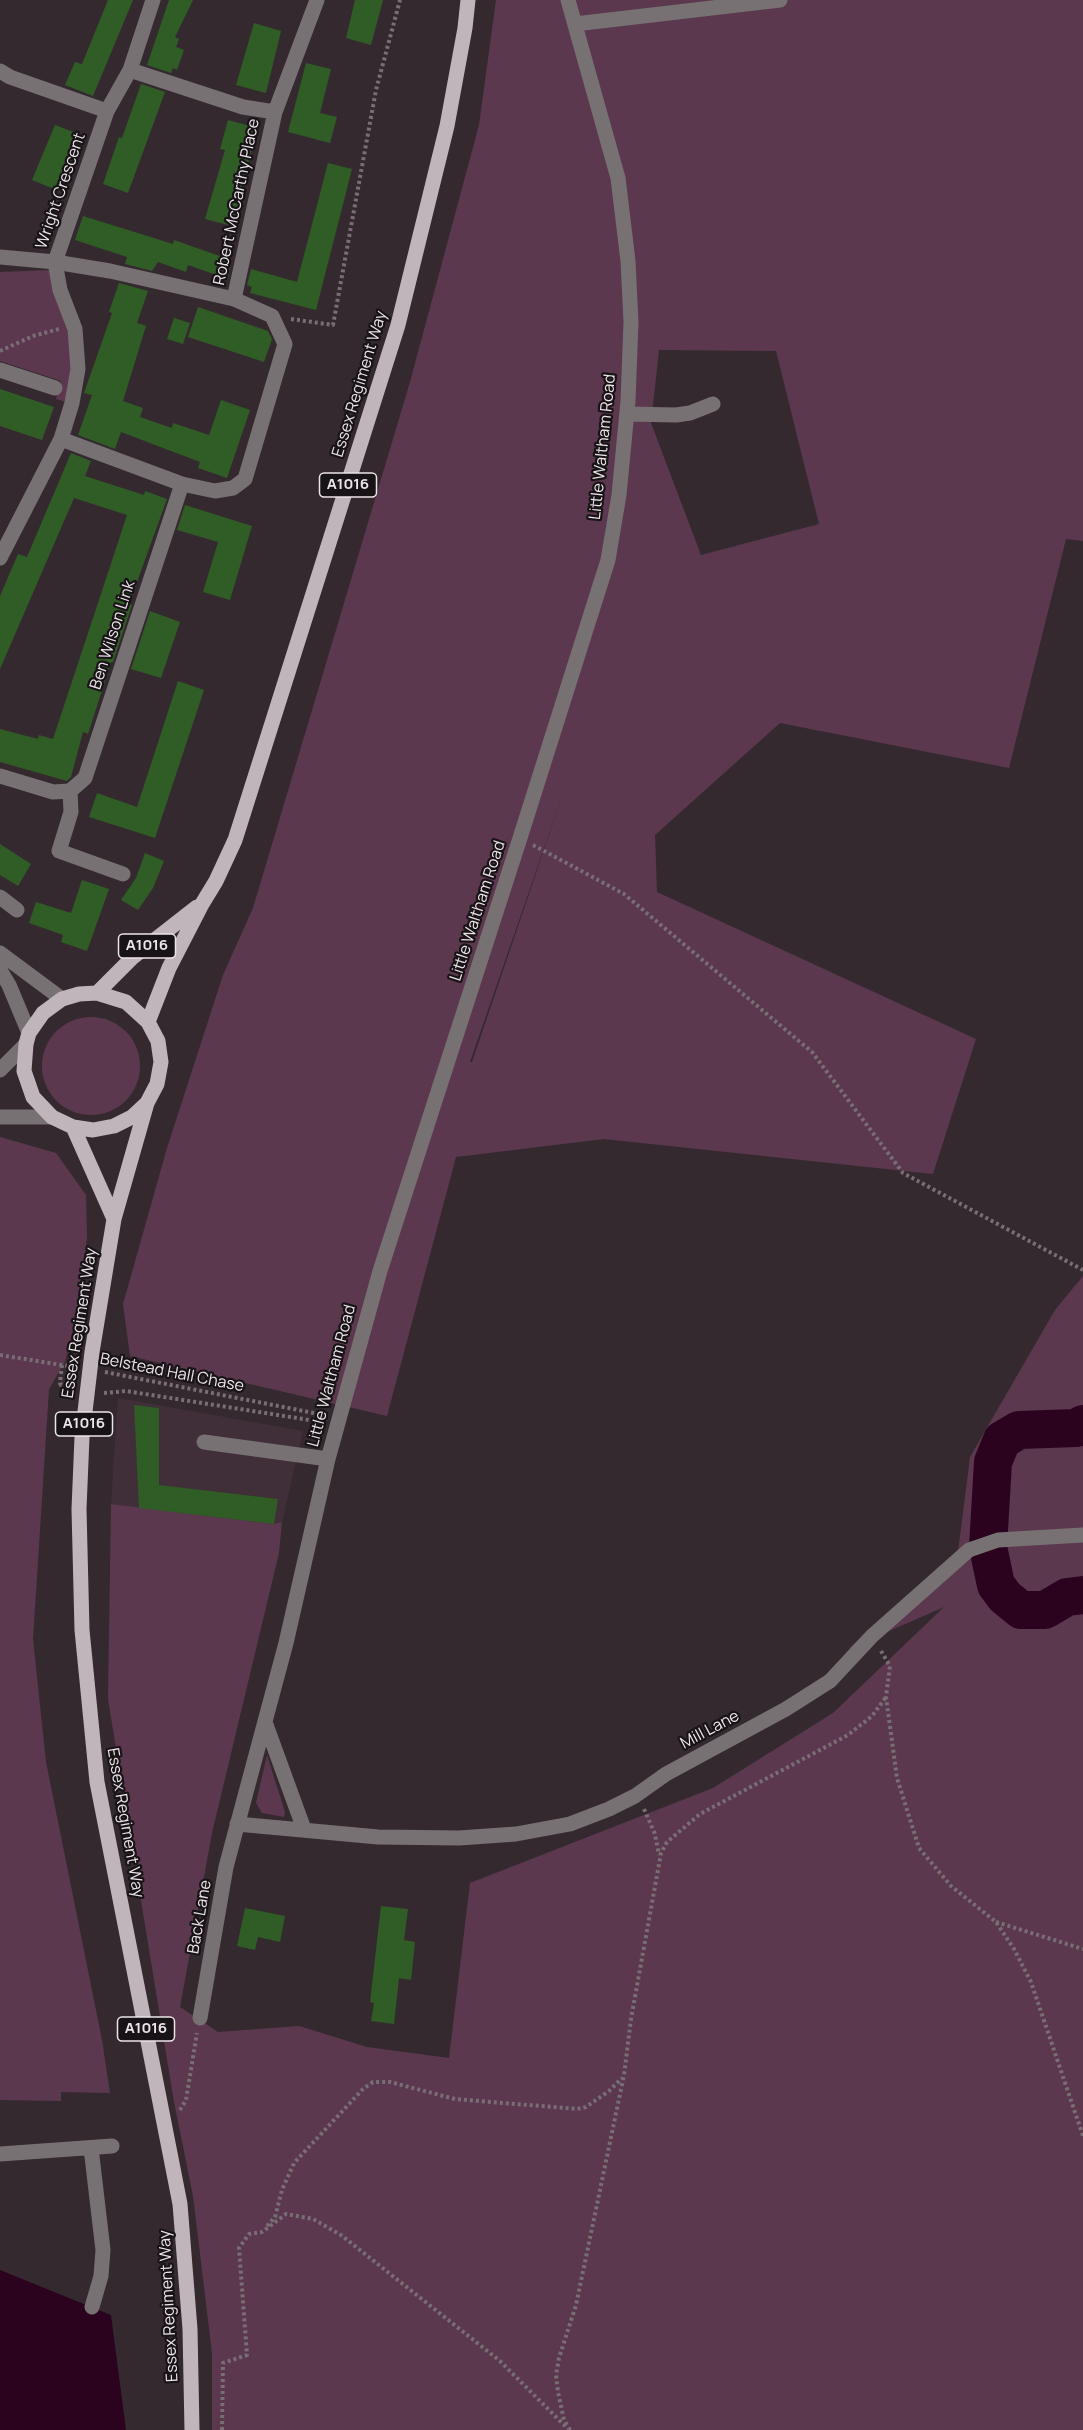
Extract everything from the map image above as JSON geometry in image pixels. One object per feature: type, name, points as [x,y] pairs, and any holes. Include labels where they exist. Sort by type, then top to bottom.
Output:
[{"type":"main road","name":"Essex Regiment Way","points":[[148,1022],[169,968],[201,903],[216,881],[238,830],[398,325],[447,126],[468,0]]},
{"type":"main road","name":"Essex Regiment Way","points":[[97,993],[133,957],[201,903]]},
{"type":"main road","name":"Essex Regiment Way","points":[[27,1039],[43,1013],[62,999],[79,994],[97,993],[126,1002],[148,1022],[158,1041],[160,1062],[157,1084],[147,1103],[114,1220],[82,1437],[79,1509],[82,1630],[97,1782],[180,2204],[190,2329],[192,2430]]},
{"type":"main road","points":[[27,1039],[24,1071],[33,1097],[52,1117],[73,1127],[93,1130],[114,1126],[132,1117],[147,1103]]},
{"type":"main road","points":[[73,1127],[114,1220]]},
{"type":"street","name":"Wright Crescent","points":[[0,558],[61,440],[72,403],[78,369],[74,325],[60,290],[55,262],[107,111],[130,70],[153,0]]},
{"type":"street","name":"Robert McCarthy Place","points":[[234,299],[275,112],[317,0]]},
{"type":"street","name":"Little Waltham Road","points":[[237,1824],[286,1643],[328,1458],[380,1271],[608,560],[619,495],[627,414],[631,322],[628,261],[618,178],[568,0]]},
{"type":"street","points":[[575,24],[780,0]]},
{"type":"street","name":"Robert McCarthy Place","points":[[130,70],[243,107],[275,112]]},
{"type":"street","points":[[0,71],[10,77],[107,111]]},
{"type":"street","name":"Robert McCarthy Place","points":[[0,257],[55,262],[110,271],[234,299],[272,315]]},
{"type":"street","points":[[61,440],[182,484],[215,491],[233,488],[244,479],[285,344],[272,315]]},
{"type":"street","points":[[0,370],[55,388]]},
{"type":"street","points":[[627,414],[676,415],[690,413],[713,404]]},
{"type":"street","name":"Ben Wilson Link","points":[[70,792],[85,778],[182,484]]},
{"type":"street","points":[[0,776],[53,792],[70,792],[71,812],[59,851],[123,874]]},
{"type":"street","points":[[0,897],[17,910]]},
{"type":"street","points":[[0,953],[62,999]]},
{"type":"street","points":[[0,970],[9,985],[27,1039],[0,1070]]},
{"type":"street","points":[[0,1117],[52,1117]]},
{"type":"street","points":[[204,1442],[328,1458]]},
{"type":"street","name":"Mill Lane","points":[[237,1824],[378,1837],[459,1838],[516,1834],[570,1824],[635,1796],[666,1774],[786,1709],[830,1681],[872,1636],[969,1550],[998,1540],[1083,1534]]},
{"type":"street","points":[[265,1722],[303,1829]]},
{"type":"street","name":"Back Lane","points":[[200,2018],[226,1867],[237,1824]]},
{"type":"street","points":[[0,2154],[112,2145]]},
{"type":"street","points":[[91,2148],[103,2250],[101,2276],[92,2307]]},
{"type":"path","points":[[272,315],[333,325],[376,90],[400,0]]},
{"type":"path","points":[[0,351],[33,336],[74,325]]},
{"type":"path","points":[[520,838],[624,894],[812,1052],[903,1173],[1083,1270]]},
{"type":"path","name":"Belstead Hall Chase","points":[[0,1354],[91,1369],[339,1421]]},
{"type":"path","points":[[62,1365],[62,1386],[104,1393],[126,1391],[339,1421]]},
{"type":"path","points":[[872,1636],[890,1666],[886,1697],[897,1778],[919,1848],[951,1886],[996,1922],[1014,1949],[1030,1982],[1083,2136]]},
{"type":"path","points":[[570,2430],[560,2406],[556,2375],[576,2305],[624,2075],[631,2019],[659,1863],[667,1842],[700,1814],[848,1734],[872,1716],[886,1697]]},
{"type":"path","points":[[635,1796],[646,1812],[655,1834],[659,1863]]},
{"type":"path","points":[[996,1922],[1083,1949]]},
{"type":"path","points":[[166,2132],[186,2100],[200,2018]]},
{"type":"path","points":[[256,2233],[266,2228],[275,2217],[282,2190],[294,2163],[363,2089],[374,2082],[390,2082],[455,2099],[577,2109],[585,2107],[609,2091],[624,2075]]},
{"type":"path","points":[[222,2430],[223,2363],[247,2355],[239,2248],[249,2234],[262,2232],[286,2214],[313,2219],[341,2235],[500,2361],[570,2430]]},
{"type":"shaded area","points":[[496,0],[1083,0],[1083,541],[1066,539],[1009,768],[780,723],[655,835],[657,892],[976,1039],[933,1174],[604,1139],[456,1157],[387,1416],[130,1356],[123,1304],[167,1148],[223,975],[253,908],[410,382],[479,125]],"holes":[[[659,350],[776,351],[819,524],[701,555],[651,423]],[[567,782],[472,1062],[470,1062]]]},
{"type":"shaded area","points":[[50,270],[67,326],[73,365],[66,402],[56,399],[61,381],[0,361],[0,272]]},
{"type":"shaded area","points":[[91,1017],[110,1021],[126,1031],[136,1047],[140,1066],[136,1085],[126,1101],[110,1111],[91,1115],[72,1111],[56,1101],[46,1085],[42,1066],[46,1047],[56,1031],[72,1021]]},
{"type":"shaded area","points":[[0,1137],[56,1153],[86,1195],[87,1237],[77,1313],[65,1362],[49,1389],[33,1639],[46,1762],[102,2040],[110,2093],[61,2092],[61,2101],[0,2100]]},
{"type":"shaded area","points":[[1083,1276],[1083,1418],[1058,1449],[1083,1421],[1083,2430],[212,2430],[212,2353],[193,2196],[174,2102],[108,1699],[111,1504],[274,1524],[282,1522],[279,1553],[212,1833],[180,2007],[218,2032],[299,2026],[367,2047],[449,2058],[470,1883],[713,1788],[833,1713],[944,1607],[848,1649],[958,1552],[970,1457],[1055,1310]]},
{"type":"shaded area","points":[[118,1398],[303,1431],[282,1522],[274,1524],[111,1504]]},
{"type":"shaded area","points":[[267,1755],[285,1812],[284,1817],[262,1813],[256,1803]]},
{"type":"shaded area","points":[[0,2270],[111,2315],[126,2430],[0,2430]]},
{"type":"building","points":[[108,0],[133,0],[93,96],[65,85],[75,62],[82,64]]},
{"type":"building","points":[[169,0],[193,0],[175,37],[179,39],[176,47],[184,50],[177,70],[173,68],[171,73],[147,65]]},
{"type":"building","points":[[355,0],[383,0],[371,45],[346,38]]},
{"type":"building","points":[[254,23],[281,31],[266,93],[236,85]]},
{"type":"building","points":[[306,63],[331,69],[320,113],[337,117],[330,143],[288,132]]},
{"type":"building","points":[[141,84],[165,92],[128,193],[103,184]]},
{"type":"building","points":[[228,120],[257,128],[240,194],[244,195],[236,227],[205,219],[225,150],[220,149]]},
{"type":"building","points":[[55,125],[81,135],[59,191],[32,180]]},
{"type":"building","points":[[328,163],[352,169],[316,310],[250,293],[252,287],[247,285],[251,269],[297,282]]},
{"type":"building","points":[[83,216],[173,244],[174,240],[231,260],[228,279],[188,265],[186,272],[158,262],[152,271],[125,264],[127,257],[75,240]]},
{"type":"building","points":[[119,283],[148,291],[137,323],[146,326],[123,401],[143,408],[140,417],[172,428],[173,423],[209,435],[221,400],[250,410],[227,478],[198,468],[200,462],[121,432],[115,449],[78,435],[92,395],[84,393],[112,313],[109,312]]},
{"type":"building","points":[[198,307],[268,331],[272,339],[264,362],[188,337]]},
{"type":"building","points":[[174,318],[190,323],[183,344],[167,339]]},
{"type":"building","points":[[0,389],[54,407],[42,440],[0,426]]},
{"type":"building","points":[[71,453],[91,461],[85,476],[144,495],[145,491],[167,499],[129,604],[132,605],[88,734],[83,732],[71,777],[67,781],[0,762],[0,729],[38,739],[39,735],[53,739],[127,515],[74,498],[0,669],[0,596],[18,554],[27,557]]},
{"type":"building","points":[[185,505],[252,526],[230,600],[203,592],[218,542],[177,530]]},
{"type":"building","points":[[150,611],[180,622],[161,678],[131,669]]},
{"type":"building","points":[[178,681],[204,690],[155,838],[89,817],[97,793],[137,807]]},
{"type":"building","points":[[0,844],[31,864],[18,886],[0,875]]},
{"type":"building","points":[[145,853],[164,861],[153,888],[138,910],[121,900],[136,878]]},
{"type":"building","points":[[82,880],[109,889],[87,951],[61,942],[63,935],[29,923],[36,902],[71,913]]},
{"type":"building","points":[[134,1405],[159,1408],[159,1485],[278,1499],[274,1524],[139,1508]]},
{"type":"building","points":[[381,1906],[408,1909],[404,1940],[415,1942],[411,1980],[399,1978],[394,2024],[371,2021],[374,2003],[370,2002]]},
{"type":"building","points":[[245,1908],[285,1916],[280,1942],[258,1937],[255,1950],[237,1946]]},
{"type":"waterway","points":[[1083,1424],[1076,1428],[1019,1430],[1002,1440],[993,1462],[988,1547],[996,1585],[1005,1597],[1021,1610],[1045,1610],[1067,1597],[1083,1595]]}]
